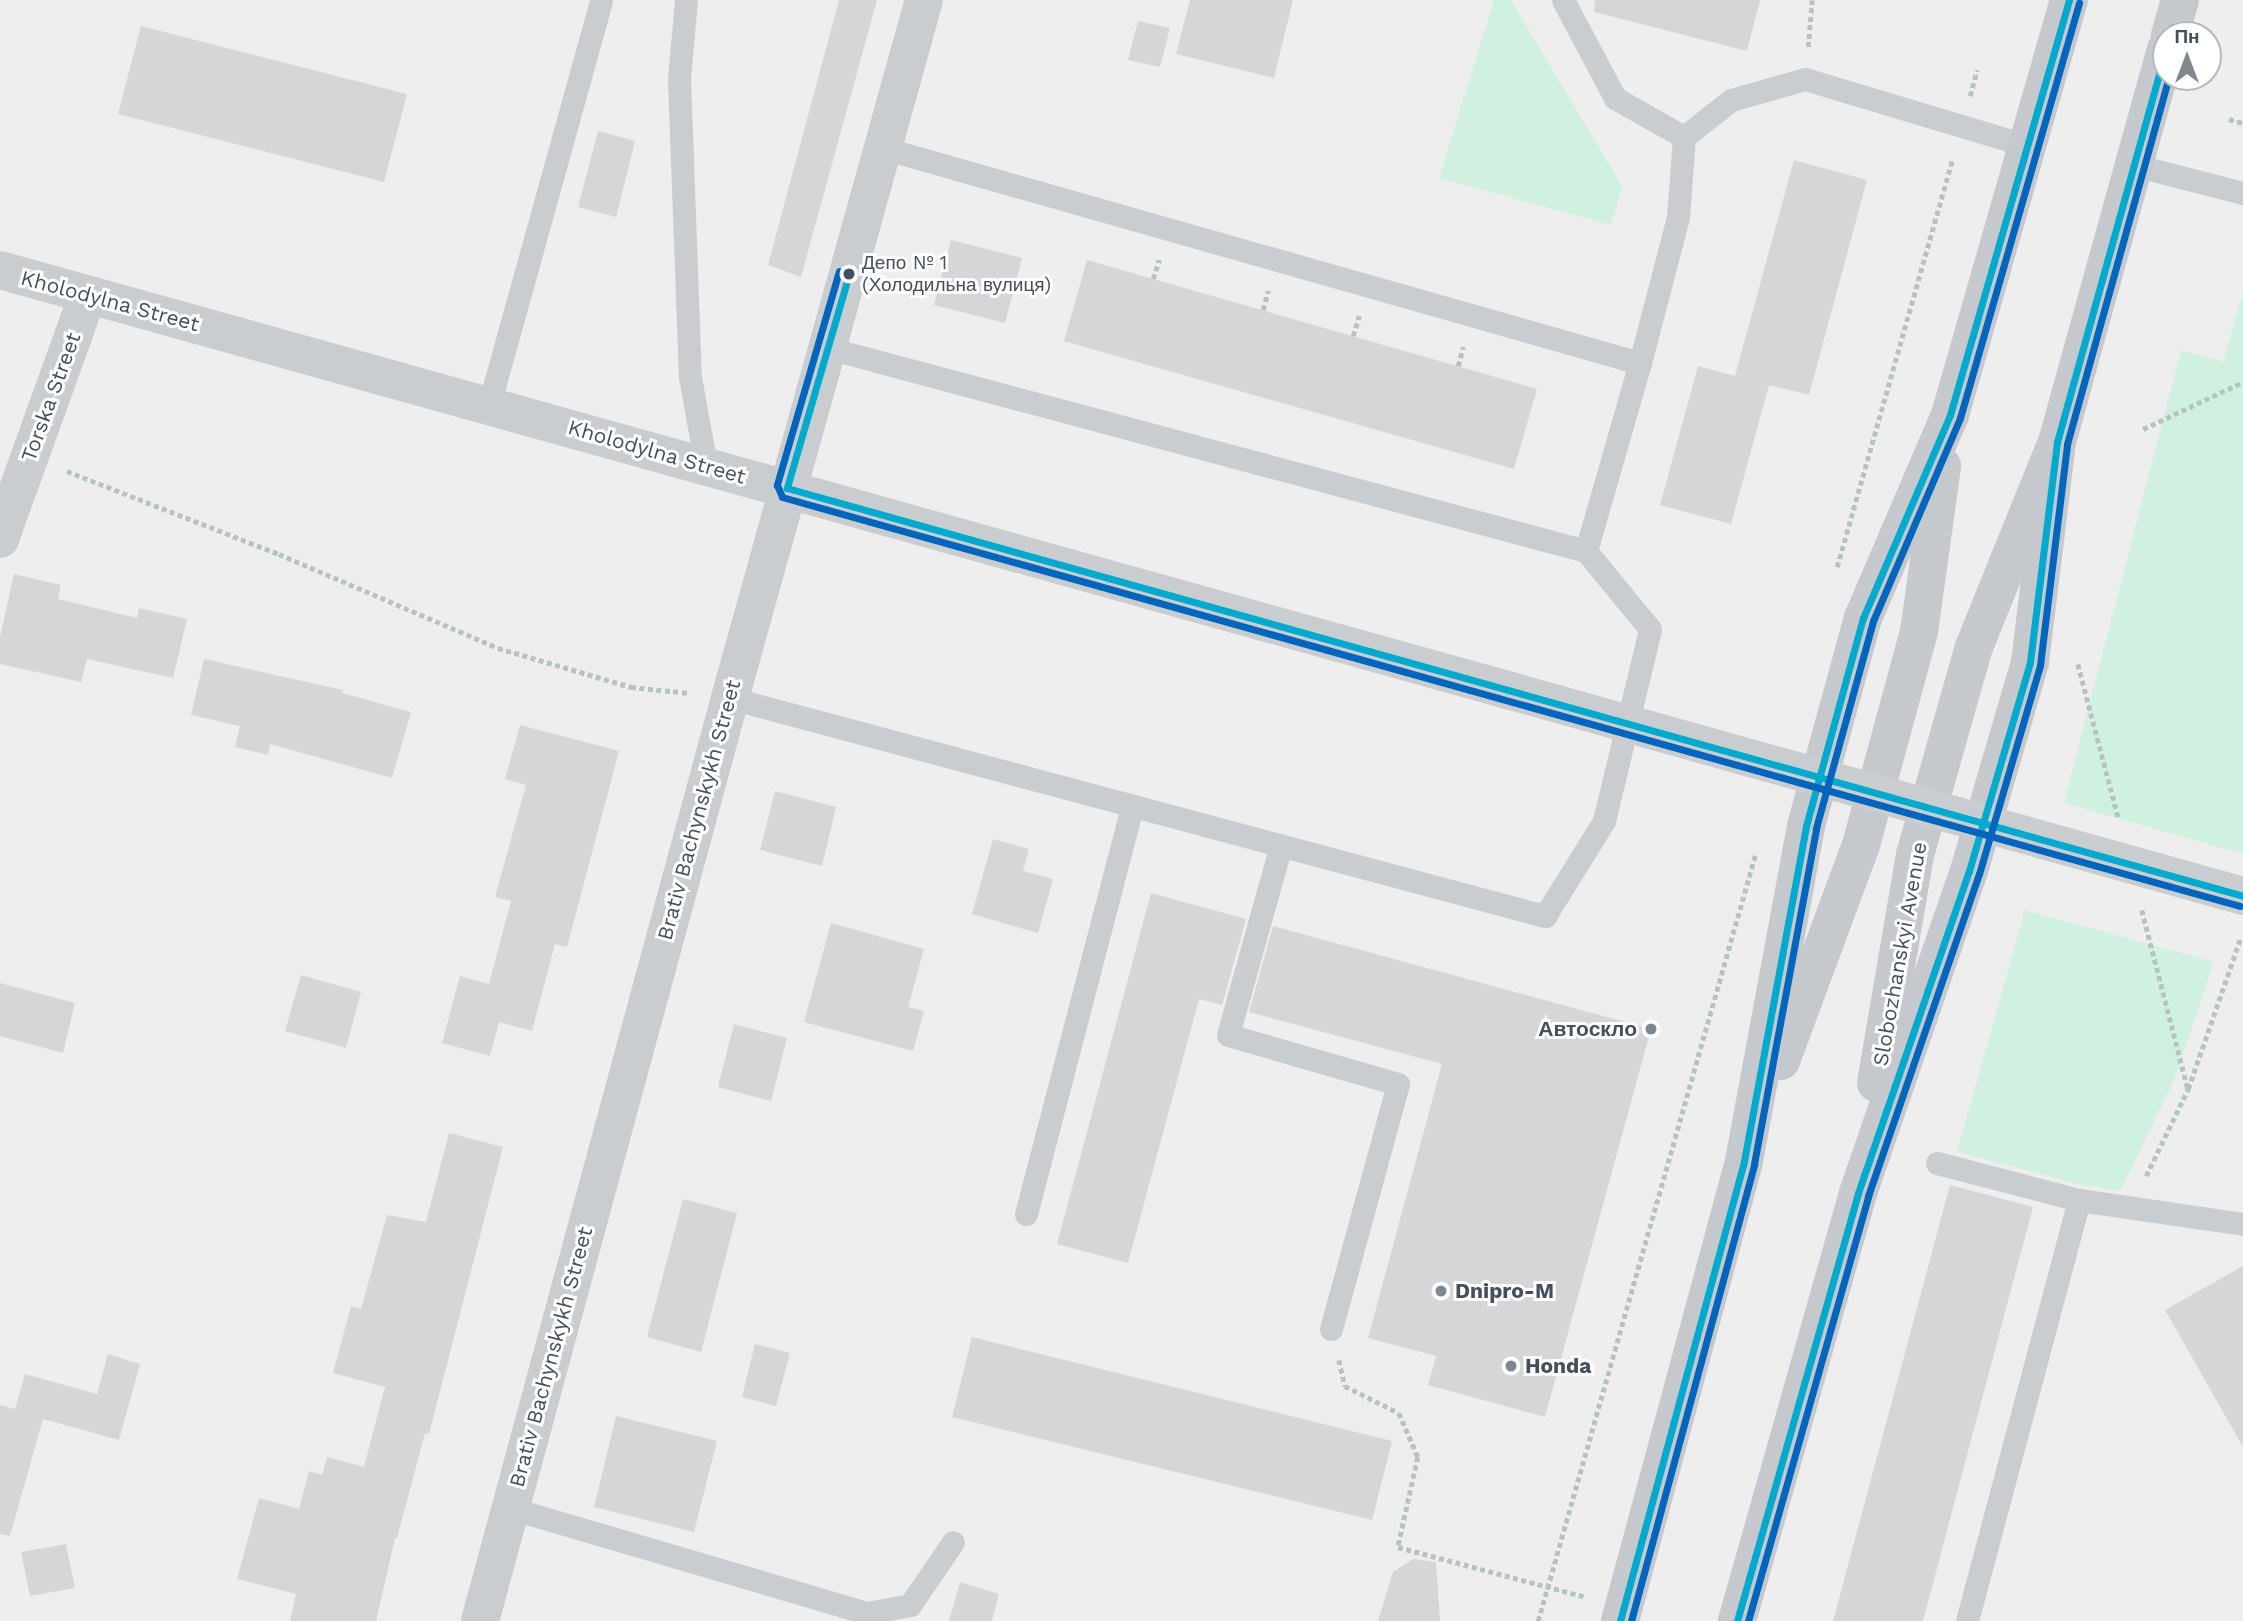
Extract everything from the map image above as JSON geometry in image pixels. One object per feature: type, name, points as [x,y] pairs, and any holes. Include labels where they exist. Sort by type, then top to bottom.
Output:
[{"type":"main road","points":[[1620,1621],[1744,1161],[1806,825],[1860,631],[1950,415],[2069,0]]},
{"type":"main road","points":[[2174,21],[2180,0]]},
{"type":"main road","name":"Slobozhanskyi Avenue","points":[[1858,1192],[1915,855],[1974,647],[2057,442],[2155,91]]},
{"type":"main road","points":[[1744,1161],[1865,832],[1919,632],[1950,415]]},
{"type":"main road","name":"Slobozhanskyi Avenue","points":[[1737,1621],[1858,1192],[1969,871],[2030,662],[2057,442]]},
{"type":"street","name":"Brativ Bachynskykh Street","points":[[480,1621],[787,488],[924,0]]},
{"type":"street","name":"Kholodylna Street","points":[[0,270],[2243,896]]},
{"type":"street","name":"Torska Street","points":[[1,532],[88,295]]},
{"type":"lane","points":[[489,405],[601,0]]},
{"type":"lane","points":[[686,0],[679,79],[690,377],[706,466]]},
{"type":"lane","points":[[1563,0],[1615,98],[1684,137]]},
{"type":"lane","points":[[1586,551],[1640,363],[1678,216],[1684,137],[1731,100],[1805,79],[2028,146]]},
{"type":"lane","points":[[883,148],[1640,363]]},
{"type":"lane","points":[[2134,165],[2243,193]]},
{"type":"lane","points":[[730,698],[1545,916],[1604,821],[1650,629],[1586,551],[828,348]]},
{"type":"lane","points":[[1026,1214],[1132,806]]},
{"type":"lane","points":[[1281,845],[1228,1035],[1398,1084],[1331,1329]]},
{"type":"lane","points":[[1937,1163],[2079,1200],[2243,1224]]},
{"type":"lane","points":[[1967,1621],[2079,1200]]},
{"type":"lane","points":[[510,1508],[867,1613],[910,1605],[953,1542]]},
{"type":"path","points":[[1805,79],[1812,0]]},
{"type":"path","points":[[2229,119],[2243,123]]},
{"type":"path","points":[[2143,429],[2243,382]]},
{"type":"path","points":[[29,456],[279,554],[498,648],[631,687],[730,698]]},
{"type":"path","points":[[2130,1208],[2188,1089],[2243,930]]},
{"type":"path","points":[[1331,1329],[1345,1386],[1399,1413],[1418,1457],[1398,1547],[1548,1586]]},
{"type":"green space","points":[[1494,0],[1511,0],[1622,186],[1611,225],[1439,178]]},
{"type":"green space","points":[[2243,292],[2243,854],[2064,803],[2181,350],[2223,362]]},
{"type":"green space","points":[[2025,910],[2214,962],[2173,1083],[2120,1191],[2082,1185],[1957,1152]]},
{"type":"building","points":[[839,0],[877,0],[801,277],[768,265]]},
{"type":"building","points":[[1190,0],[1293,0],[1274,78],[1176,54]]},
{"type":"building","points":[[1595,0],[1760,0],[1747,51],[1594,12]]},
{"type":"building","points":[[1138,21],[1170,28],[1160,67],[1128,60]]},
{"type":"building","points":[[141,26],[407,94],[384,182],[118,114]]},
{"type":"building","points":[[598,131],[635,141],[616,217],[578,207]]},
{"type":"building","points":[[1794,160],[1867,180],[1809,395],[1769,385],[1731,524],[1660,505],[1698,366],[1735,376]]},
{"type":"building","points":[[951,240],[1022,258],[1005,323],[934,305]]},
{"type":"building","points":[[1087,260],[1537,389],[1514,469],[1064,341]]},
{"type":"building","points":[[14,574],[61,585],[58,599],[137,618],[139,608],[187,619],[173,678],[87,659],[81,682],[0,664],[0,637]]},
{"type":"building","points":[[204,659],[343,690],[342,693],[411,712],[392,778],[270,744],[268,755],[235,747],[240,726],[191,715]]},
{"type":"building","points":[[520,725],[619,751],[567,947],[555,944],[532,1031],[499,1022],[490,1056],[442,1043],[460,976],[489,984],[511,901],[495,897],[526,785],[505,779]]},
{"type":"building","points":[[775,791],[836,807],[822,866],[760,850]]},
{"type":"building","points":[[993,839],[1029,849],[1023,871],[1053,879],[1038,933],[972,914]]},
{"type":"building","points":[[1151,893],[1246,919],[1222,1005],[1199,999],[1128,1263],[1057,1244]]},
{"type":"building","points":[[831,923],[924,949],[908,1007],[924,1011],[913,1051],[804,1022]]},
{"type":"building","points":[[1273,926],[1651,1029],[1545,1417],[1428,1385],[1436,1356],[1368,1338],[1442,1064],[1249,1012]]},
{"type":"building","points":[[301,975],[361,992],[346,1048],[285,1031]]},
{"type":"building","points":[[0,983],[75,1003],[63,1053],[0,1036]]},
{"type":"building","points":[[734,1024],[787,1038],[771,1101],[718,1087]]},
{"type":"building","points":[[449,1133],[503,1147],[429,1434],[425,1433],[395,1538],[376,1621],[290,1621],[296,1594],[237,1579],[259,1498],[299,1509],[309,1471],[322,1475],[327,1457],[364,1467],[385,1387],[333,1373],[351,1306],[361,1309],[387,1215],[426,1222]]},
{"type":"building","points":[[1950,1185],[2033,1207],[1923,1621],[1833,1621]]},
{"type":"building","points":[[683,1199],[737,1213],[701,1352],[647,1337]]},
{"type":"building","points":[[2243,1266],[2243,1447],[2165,1310]]},
{"type":"building","points":[[972,1337],[1392,1441],[1372,1520],[952,1417]]},
{"type":"building","points":[[755,1344],[790,1353],[776,1406],[742,1397]]},
{"type":"building","points":[[108,1354],[140,1364],[119,1440],[43,1419],[10,1536],[0,1534],[0,1405],[15,1409],[25,1374],[97,1394]]},
{"type":"building","points":[[616,1416],[717,1441],[694,1532],[594,1507]]},
{"type":"building","points":[[66,1544],[75,1588],[30,1596],[21,1552]]},
{"type":"building","points":[[1413,1559],[1436,1562],[1440,1621],[1378,1621],[1393,1572]]},
{"type":"building","points":[[960,1582],[999,1594],[992,1621],[949,1621]]},
{"type":"transit line","points":[[1620,1621],[1744,1161],[1806,826],[1863,618],[1950,415],[2069,0]]},
{"type":"transit line","points":[[1631,1621],[1754,1164],[1816,828],[1873,621],[1960,418],[2079,3]]},
{"type":"transit line","points":[[1737,1621],[1858,1193],[1969,871],[2030,662],[2057,442],[2155,91]]},
{"type":"transit line","points":[[1748,1621],[1868,1196],[1979,874],[2040,665],[2067,444],[2165,91]]},
{"type":"transit line","points":[[839,271],[777,485],[782,497],[2240,906]]},
{"type":"transit line","points":[[849,274],[787,488],[2243,896]]},
{"type":"place","name":"Депо № 1 (Холодильна вулиця)","points":[[849,274]]},
{"type":"place","name":"Автоскло","points":[[1651,1029]]},
{"type":"place","name":"Dnipro-M","points":[[1441,1291]]},
{"type":"place","name":"Honda","points":[[1511,1366]]}]
